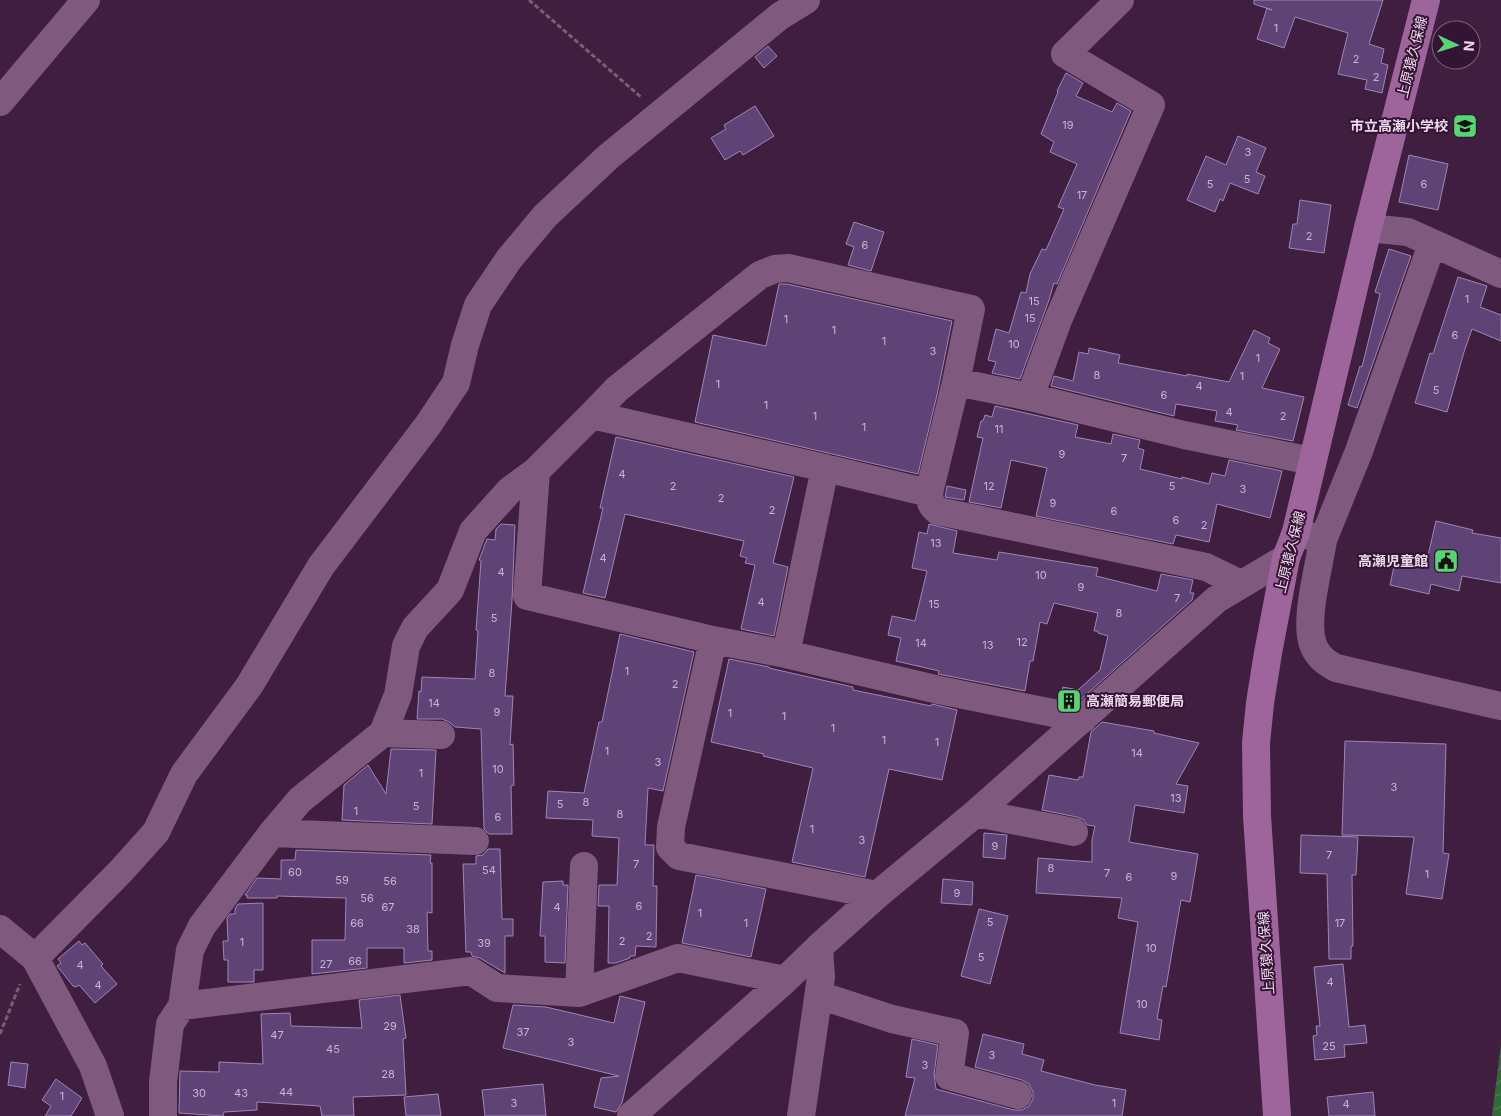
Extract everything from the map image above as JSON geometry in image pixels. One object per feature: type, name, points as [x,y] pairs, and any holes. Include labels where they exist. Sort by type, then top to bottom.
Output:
[{"type":"main road","name":"上原猿久保線","points":[[1278,1116],[1257,816],[1256,743],[1260,703],[1286,558],[1296,532],[1368,228],[1426,0]]},
{"type":"street","points":[[0,102],[86,0]]},
{"type":"street","points":[[35,958],[121,871],[156,832],[184,774],[249,686],[321,566],[428,424],[456,383],[465,345],[478,304],[509,259],[545,216],[608,157],[780,16],[806,0]]},
{"type":"street","points":[[1030,397],[1058,320],[1151,105],[1065,54],[1120,0]]},
{"type":"street","points":[[1368,228],[1408,232],[1501,274]]},
{"type":"street","points":[[1432,244],[1360,452],[1323,540],[1310,618],[1310,634],[1314,648],[1323,661],[1336,668],[1501,706]]},
{"type":"street","points":[[164,1116],[163,1082],[170,1024],[182,1006],[190,950],[202,926],[272,833],[300,800],[383,733],[398,694],[406,646],[415,628],[450,590],[473,531],[509,492],[536,471],[617,389],[760,275],[776,269],[788,268],[971,308],[956,382],[929,493],[932,507],[938,511],[1206,567],[1241,584]]},
{"type":"street","points":[[956,382],[1030,397],[1184,435],[1242,445],[1312,461]]},
{"type":"street","points":[[592,415],[929,493]]},
{"type":"street","points":[[786,654],[825,468]]},
{"type":"street","points":[[536,471],[527,596],[713,640],[786,654],[939,690],[1083,719]]},
{"type":"street","points":[[1296,532],[1323,540]]},
{"type":"street","points":[[631,1116],[785,980],[877,895],[976,813],[1217,600],[1286,558]]},
{"type":"street","points":[[713,640],[671,827],[670,847],[679,856],[877,895]]},
{"type":"street","points":[[383,733],[442,734]]},
{"type":"street","points":[[976,813],[1074,832]]},
{"type":"street","points":[[272,833],[475,841]]},
{"type":"street","points":[[579,993],[584,866]]},
{"type":"street","points":[[0,929],[35,958],[93,1066],[110,1116]]},
{"type":"street","points":[[801,1116],[821,977],[819,947]]},
{"type":"street","points":[[182,1006],[470,972],[498,988],[579,993],[678,958],[785,980]]},
{"type":"street","points":[[819,995],[892,1019],[955,1033],[949,1076],[1018,1095]]},
{"type":"path","points":[[529,0],[661,115]]},
{"type":"path","points":[[0,1034],[26,969],[35,958]]},
{"type":"water","points":[[1501,1044],[1501,1116],[1492,1116]]},
{"type":"building","points":[[1254,0],[1383,0],[1369,44],[1384,49],[1381,63],[1388,65],[1382,93],[1365,89],[1367,80],[1338,74],[1348,33],[1295,17],[1284,48],[1257,39],[1267,8],[1254,4]]},
{"type":"building","points":[[768,46],[777,56],[764,68],[755,57]]},
{"type":"building","points":[[1066,73],[1083,83],[1076,96],[1112,112],[1117,103],[1131,111],[1057,284],[1054,283],[1020,379],[992,373],[996,362],[988,360],[996,329],[1009,333],[1021,292],[1026,293],[1030,274],[1042,249],[1046,250],[1064,209],[1058,207],[1077,164],[1050,152],[1054,142],[1041,134],[1057,91]]},
{"type":"building","points":[[755,106],[774,136],[743,155],[740,151],[725,160],[711,138],[726,129],[724,125]]},
{"type":"building","points":[[1238,136],[1266,148],[1256,172],[1265,176],[1258,194],[1230,183],[1223,201],[1220,199],[1215,212],[1187,200],[1206,156],[1226,165]]},
{"type":"building","points":[[1409,155],[1448,164],[1438,210],[1399,202]]},
{"type":"building","points":[[1300,200],[1331,205],[1324,253],[1289,248],[1293,224],[1297,224]]},
{"type":"building","points":[[854,222],[884,232],[871,271],[848,265],[854,247],[846,244]]},
{"type":"building","points":[[1389,249],[1411,256],[1357,408],[1348,405],[1360,366],[1362,367],[1380,294],[1375,292]]},
{"type":"building","points":[[1458,277],[1487,286],[1480,307],[1501,315],[1501,341],[1472,329],[1447,412],[1415,403],[1430,353],[1433,354]]},
{"type":"building","points":[[779,284],[787,284],[952,321],[918,474],[695,422],[713,335],[766,346]]},
{"type":"building","points":[[1254,330],[1270,338],[1268,343],[1280,349],[1262,388],[1304,397],[1293,441],[1236,430],[1238,425],[1215,421],[1217,411],[1176,404],[1174,416],[1051,386],[1054,376],[1073,381],[1079,352],[1088,354],[1089,348],[1120,355],[1118,363],[1229,382]]},
{"type":"building","points":[[995,406],[1078,425],[1075,437],[1111,444],[1113,434],[1140,440],[1138,448],[1144,450],[1140,469],[1182,479],[1182,477],[1209,484],[1212,473],[1225,476],[1229,460],[1282,471],[1270,518],[1217,504],[1209,542],[1176,535],[1173,544],[1036,516],[1047,468],[1011,460],[1001,508],[969,502],[983,438],[977,437],[981,421],[983,421],[985,415],[992,417]]},
{"type":"building","points":[[616,437],[794,477],[773,563],[788,567],[774,636],[741,629],[755,565],[745,563],[747,558],[740,556],[744,541],[625,514],[605,598],[583,593],[603,508],[600,508]]},
{"type":"building","points":[[947,486],[966,490],[964,500],[945,497]]},
{"type":"building","name":"高瀬児童館","points":[[1436,521],[1473,530],[1472,533],[1501,538],[1501,583],[1462,576],[1459,591],[1431,584],[1429,594],[1390,585],[1396,557],[1426,564]]},
{"type":"building","points":[[501,524],[515,525],[505,696],[513,696],[510,745],[513,744],[514,785],[511,786],[512,834],[489,834],[484,829],[481,729],[455,727],[442,719],[417,719],[422,677],[475,679],[481,561],[479,560],[487,539],[495,540],[496,529]]},
{"type":"building","points":[[929,524],[957,531],[953,553],[997,560],[999,552],[1098,568],[1096,576],[1157,591],[1161,574],[1193,580],[1190,593],[1194,593],[1192,600],[1078,702],[1060,698],[1063,687],[1078,690],[1100,670],[1108,636],[1094,631],[1098,613],[1054,603],[1047,624],[1040,622],[1025,691],[938,674],[939,671],[896,661],[901,638],[888,635],[892,616],[915,621],[927,571],[912,568],[919,532],[927,534]]},
{"type":"building","points":[[620,634],[694,652],[663,791],[648,788],[645,845],[654,845],[653,886],[657,886],[656,947],[636,946],[635,956],[630,956],[630,958],[616,963],[608,963],[609,906],[598,906],[599,885],[617,885],[619,838],[592,836],[593,820],[546,818],[548,791],[584,793],[599,722],[602,722]]},
{"type":"building","points":[[729,659],[853,687],[853,690],[957,710],[942,780],[889,769],[865,877],[792,862],[813,768],[711,742]]},
{"type":"building","points":[[1102,722],[1154,731],[1154,733],[1199,743],[1176,784],[1188,786],[1184,813],[1135,805],[1129,842],[1198,854],[1190,902],[1181,900],[1166,987],[1163,986],[1157,1019],[1162,1020],[1159,1040],[1120,1033],[1138,922],[1118,918],[1122,898],[1036,893],[1038,858],[1092,862],[1092,840],[1095,826],[1087,825],[1084,820],[1077,817],[1042,810],[1049,775],[1078,780],[1079,777],[1083,777],[1091,732]]},
{"type":"building","points":[[1345,741],[1446,744],[1443,853],[1449,854],[1442,899],[1406,894],[1414,837],[1342,835]]},
{"type":"building","points":[[391,749],[436,750],[432,824],[342,820],[344,785],[368,765],[386,794]]},
{"type":"building","points":[[984,833],[1007,835],[1005,859],[983,857]]},
{"type":"building","points":[[1301,835],[1358,837],[1356,875],[1352,875],[1353,946],[1351,946],[1351,959],[1329,959],[1327,874],[1300,873]]},
{"type":"building","points":[[488,849],[500,849],[502,919],[513,919],[513,936],[505,936],[505,973],[480,958],[472,956],[471,952],[466,952],[463,864],[476,864],[476,856],[483,855]]},
{"type":"building","points":[[296,850],[431,855],[432,913],[427,912],[428,951],[432,951],[432,960],[404,963],[404,948],[367,948],[367,968],[312,974],[312,940],[345,940],[346,898],[277,896],[277,898],[247,898],[247,895],[245,895],[257,878],[281,879],[281,860],[295,860]]},
{"type":"building","points":[[696,875],[766,889],[751,957],[682,943]]},
{"type":"building","points":[[943,879],[973,882],[972,905],[941,903]]},
{"type":"building","points":[[563,881],[563,885],[568,885],[565,963],[545,962],[545,936],[540,936],[543,882]]},
{"type":"building","points":[[263,903],[263,970],[254,970],[254,982],[228,982],[228,960],[224,960],[223,941],[228,941],[227,918],[230,914],[235,914],[238,904]]},
{"type":"building","points":[[979,909],[1008,916],[990,984],[961,976]]},
{"type":"building","points":[[79,941],[82,945],[85,943],[103,964],[101,966],[117,984],[95,1003],[79,985],[73,986],[57,966],[61,963],[58,959]]},
{"type":"building","points":[[1343,964],[1349,1027],[1365,1025],[1367,1043],[1344,1045],[1345,1057],[1315,1060],[1313,1036],[1317,1035],[1316,1026],[1320,1026],[1314,967]]},
{"type":"building","points":[[400,995],[406,1038],[403,1039],[406,1095],[353,1097],[354,1116],[322,1116],[320,1106],[257,1102],[257,1110],[224,1112],[223,1116],[179,1113],[180,1071],[219,1072],[219,1062],[263,1064],[261,1014],[290,1013],[291,1026],[362,1028],[359,1000]]},
{"type":"building","points":[[620,996],[645,1002],[622,1103],[616,1112],[594,1107],[601,1078],[619,1076],[503,1048],[513,1005],[546,1007],[614,1023]]},
{"type":"building","points":[[983,1034],[1024,1044],[1022,1054],[1044,1060],[1041,1071],[1095,1085],[1126,1090],[1122,1116],[905,1116],[915,1078],[906,1077],[912,1039],[938,1045],[934,1074],[936,1089],[1014,1110],[1022,1110],[1029,1106],[1033,1099],[1033,1092],[1029,1084],[1022,1080],[975,1067]]},
{"type":"building","points":[[11,1062],[28,1064],[25,1088],[8,1085]]},
{"type":"building","points":[[56,1079],[82,1098],[71,1116],[45,1116],[51,1106],[42,1100]]},
{"type":"building","points":[[543,1084],[546,1116],[485,1116],[482,1090]]},
{"type":"building","points":[[1373,1092],[1375,1116],[1329,1116],[1327,1097]]},
{"type":"building","points":[[438,1094],[441,1116],[406,1116],[404,1097]]},
{"type":"place","name":"市立高瀬小学校","points":[[1465,126]]},
{"type":"place","name":"高瀬児童館","points":[[1446,561]]},
{"type":"place","name":"高瀬簡易郵便局","points":[[1069,701]]}]
